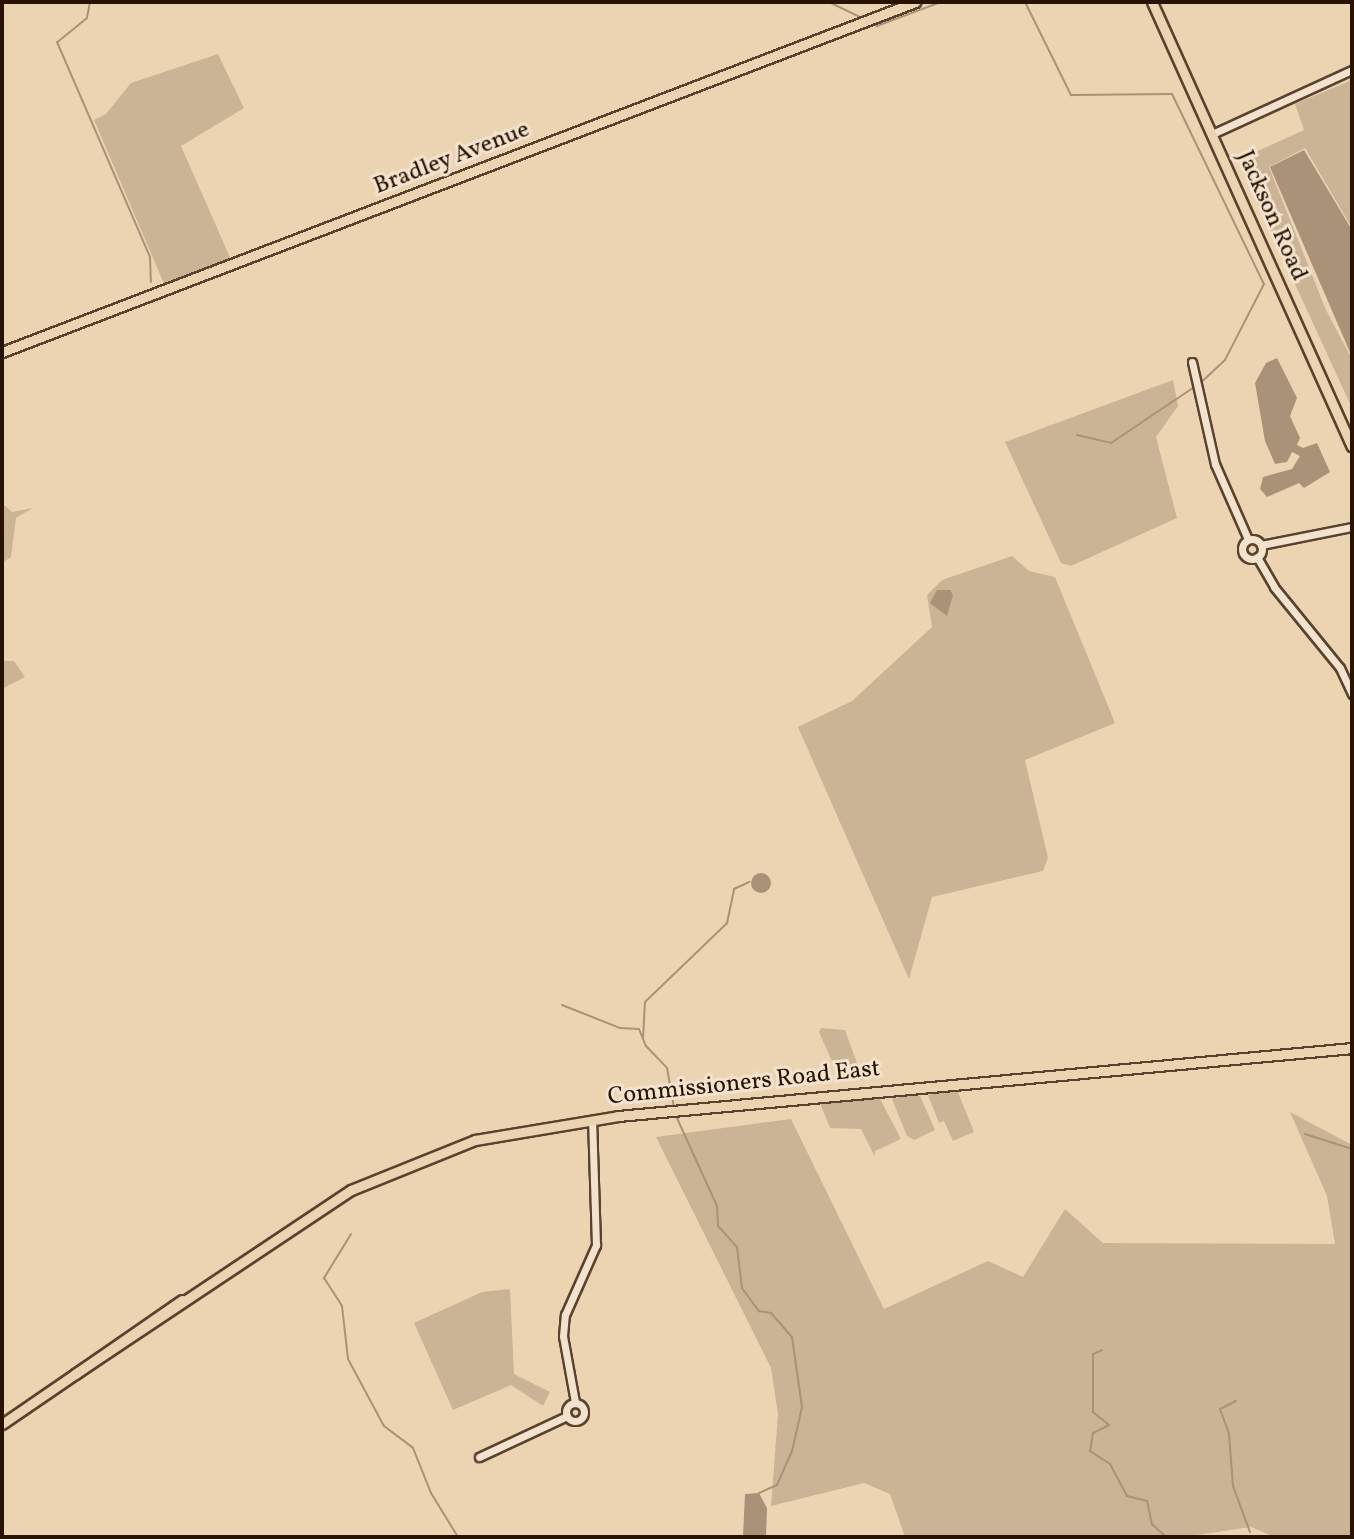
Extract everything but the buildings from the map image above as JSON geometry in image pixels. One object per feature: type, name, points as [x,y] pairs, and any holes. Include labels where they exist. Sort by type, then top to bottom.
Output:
[{"type":"main road","name":"Bradley Avenue","points":[[2,352],[915,2]]},
{"type":"main road","name":"Jackson Road","points":[[1152,2],[1352,446]]},
{"type":"main road","name":"Commissioners Road East","points":[[2,1424],[182,1300],[351,1190],[475,1140],[592,1121],[1352,1048]]},
{"type":"street","points":[[1212,134],[1352,70]]},
{"type":"street","points":[[1192,362],[1215,464],[1248,539],[1261,545],[1352,527]]},
{"type":"street","points":[[1248,539],[1243,553],[1257,557],[1274,587],[1340,668],[1352,694]]},
{"type":"street","points":[[1257,557],[1261,545]]},
{"type":"street","points":[[567,1416],[575,1421],[583,1415],[583,1408],[575,1402],[563,1336],[565,1315],[596,1241],[592,1121]]},
{"type":"street","points":[[567,1416],[566,1408],[575,1402]]},
{"type":"street","points":[[479,1457],[567,1416]]},
{"type":"shaded area","points":[[218,54],[244,108],[181,146],[232,262],[165,286],[94,120],[106,114],[131,83]]},
{"type":"shaded area","points":[[1352,80],[1352,228],[1305,148],[1269,167],[1326,310],[1352,359],[1352,408],[1238,160],[1304,130],[1295,104]]},
{"type":"shaded area","points":[[1304,150],[1352,230],[1352,357],[1270,167]]},
{"type":"shaded area","points":[[1277,358],[1297,398],[1290,416],[1300,438],[1297,445],[1303,448],[1317,443],[1330,472],[1304,488],[1299,483],[1267,497],[1260,489],[1263,477],[1292,469],[1300,456],[1292,452],[1287,462],[1275,464],[1265,441],[1255,383],[1266,363]]},
{"type":"shaded area","points":[[1173,380],[1178,406],[1156,437],[1177,518],[1071,566],[1061,563],[1005,442]]},
{"type":"shaded area","points":[[2,503],[12,512],[33,508],[16,518],[11,557],[2,563]]},
{"type":"shaded area","points":[[1012,556],[1029,571],[1055,577],[1115,723],[1025,760],[1048,858],[1043,871],[932,897],[909,979],[798,727],[852,701],[932,627],[927,595],[942,580]]},
{"type":"shaded area","points":[[937,590],[950,590],[953,595],[947,616],[930,603]]},
{"type":"shaded area","points":[[2,661],[14,661],[25,677],[2,689]]},
{"type":"shaded area","points":[[761,873],[768,876],[771,883],[768,890],[761,893],[754,890],[751,883],[754,876]]},
{"type":"shaded area","points":[[821,1028],[845,1030],[863,1080],[840,1079],[819,1032]]},
{"type":"shaded area","points":[[957,1090],[974,1132],[953,1141],[944,1121],[939,1123],[928,1095]]},
{"type":"shaded area","points":[[912,1094],[920,1096],[935,1130],[914,1140],[907,1136],[892,1099]]},
{"type":"shaded area","points":[[880,1099],[901,1139],[875,1151],[875,1157],[861,1129],[830,1128],[820,1103]]},
{"type":"shaded area","points":[[1290,1112],[1352,1145],[1352,1537],[1275,1537],[1251,1527],[1183,1537],[905,1537],[890,1494],[864,1483],[771,1506],[778,1414],[771,1368],[656,1137],[791,1119],[884,1309],[988,1261],[1023,1277],[1065,1209],[1103,1243],[1335,1244],[1327,1196]]},
{"type":"shaded area","points":[[510,1289],[514,1374],[550,1392],[543,1406],[511,1385],[453,1410],[414,1323],[482,1292]]},
{"type":"shaded area","points":[[759,1493],[767,1508],[766,1537],[743,1537],[745,1494]]},
{"type":"waterway","points":[[90,2],[87,18],[57,42],[150,257],[151,282]]},
{"type":"waterway","points":[[829,2],[862,18]]},
{"type":"waterway","points":[[871,23],[877,26],[941,2]]},
{"type":"waterway","points":[[1025,2],[1071,95],[1172,94],[1264,284],[1225,360],[1198,385]]},
{"type":"waterway","points":[[1077,435],[1111,443],[1193,388]]},
{"type":"waterway","points":[[643,1039],[645,1002],[727,923],[734,889],[749,882]]},
{"type":"waterway","points":[[562,1005],[620,1028],[639,1029],[646,1046],[667,1068],[674,1106]]},
{"type":"waterway","points":[[676,1116],[717,1206],[718,1226],[737,1247],[742,1288],[759,1311],[771,1313],[792,1337],[802,1407],[792,1451],[777,1485],[759,1493]]},
{"type":"waterway","points":[[1305,1134],[1352,1149]]},
{"type":"waterway","points":[[351,1234],[324,1278],[342,1306],[348,1359],[384,1426],[413,1448],[431,1493],[458,1537]]},
{"type":"waterway","points":[[1102,1350],[1093,1354],[1093,1412],[1109,1425],[1093,1433],[1090,1451],[1110,1464],[1127,1496],[1147,1501],[1152,1524],[1166,1537]]},
{"type":"waterway","points":[[1236,1401],[1220,1409],[1229,1434],[1233,1486],[1250,1532]]}]
